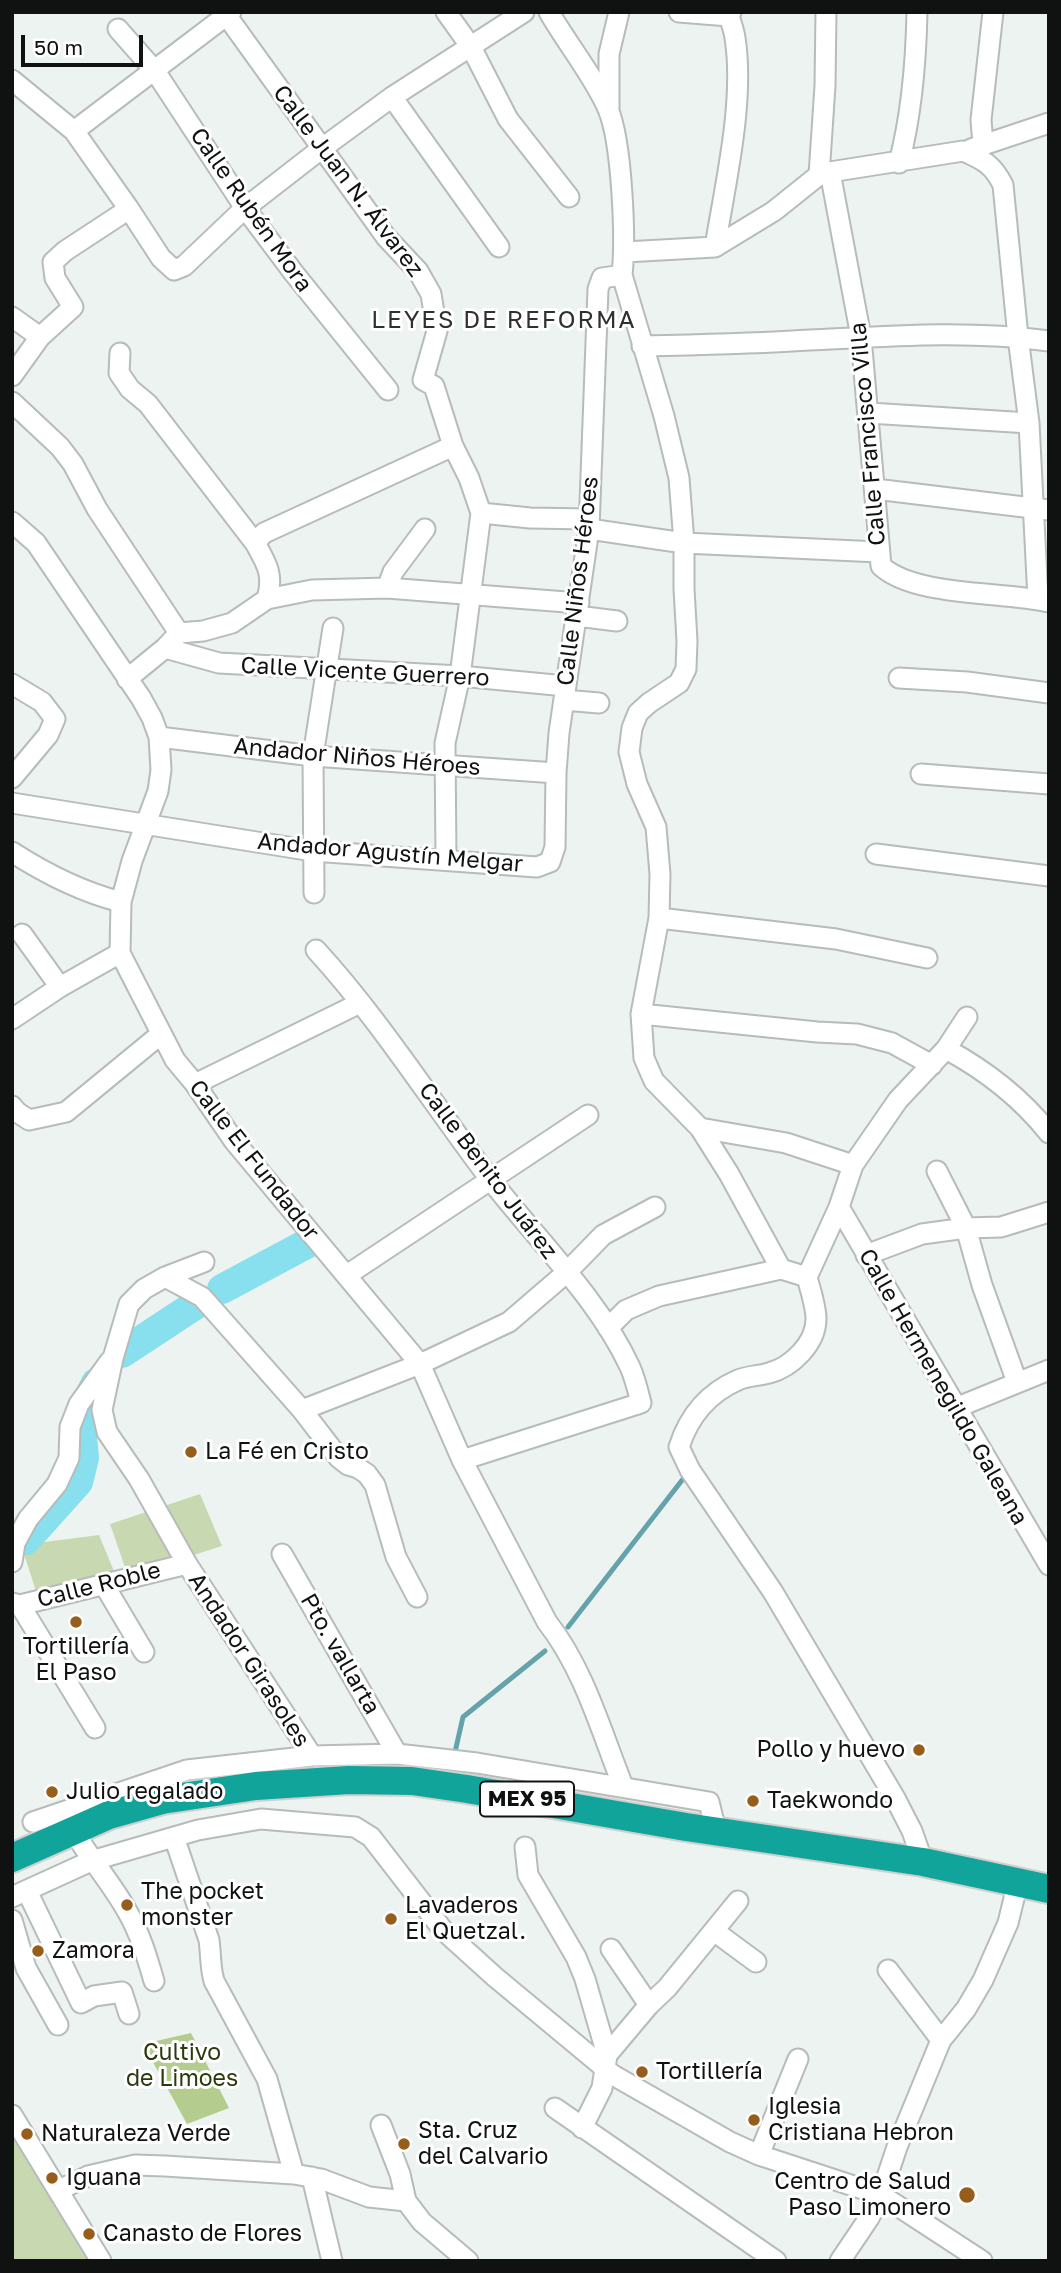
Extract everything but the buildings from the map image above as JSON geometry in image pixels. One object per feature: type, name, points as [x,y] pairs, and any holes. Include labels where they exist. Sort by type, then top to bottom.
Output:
[{"type":"highway","name":"MEX 95","points":[[12,1858],[109,1815],[162,1800],[256,1786],[349,1780],[412,1781],[686,1828],[923,1862],[1049,1889]]},
{"type":"street","points":[[446,12],[471,47],[508,119],[569,197]]},
{"type":"street","points":[[12,79],[74,131],[130,209],[161,258],[174,270],[184,266],[245,208],[391,97],[524,12]]},
{"type":"street","points":[[549,12],[608,110]]},
{"type":"street","points":[[620,12],[609,54],[608,110],[618,153],[625,252],[622,275],[664,416],[679,478],[687,641],[686,668],[679,683],[638,713],[632,728],[629,752],[637,784],[656,827],[660,874],[659,918],[641,1014],[644,1058],[654,1081],[700,1128],[729,1174],[781,1269]]},
{"type":"street","points":[[678,12],[729,14],[735,38],[737,84],[733,132],[715,247]]},
{"type":"street","name":"Calle Francisco Villa","points":[[826,12],[825,174],[861,337],[881,566],[913,584],[1044,600]]},
{"type":"street","points":[[899,163],[911,106],[917,12]]},
{"type":"street","points":[[983,145],[981,120],[993,12]]},
{"type":"street","points":[[74,131],[227,13]]},
{"type":"street","name":"Calle Juan N. Álvarez","points":[[227,13],[321,149],[386,237],[418,271],[431,294],[437,331],[423,380],[434,386],[453,446],[469,478],[481,513]]},
{"type":"street","name":"Calle Rubén Mora","points":[[118,29],[155,71],[245,208],[292,272],[388,390]]},
{"type":"street","points":[[391,97],[499,247]]},
{"type":"street","points":[[625,252],[715,247],[774,211],[825,174],[963,152],[1049,122]]},
{"type":"street","points":[[963,152],[982,160],[995,170],[1003,185],[1018,337],[1041,509],[1044,600]]},
{"type":"street","points":[[12,376],[40,337],[73,307],[55,278],[53,262],[65,251],[130,209]]},
{"type":"street","name":"Calle Niños Héroes","points":[[550,862],[555,847],[556,773],[565,693],[589,524],[598,289],[602,278],[622,275]]},
{"type":"street","points":[[12,317],[40,337]]},
{"type":"street","points":[[642,346],[908,334],[1018,337],[1049,341]]},
{"type":"street","points":[[120,353],[119,373],[130,389],[155,413],[256,543],[267,564],[271,583],[267,599]]},
{"type":"street","points":[[12,402],[60,447],[73,464],[97,509],[179,633]]},
{"type":"street","points":[[869,413],[1029,423]]},
{"type":"street","points":[[256,543],[264,533],[453,446]]},
{"type":"street","points":[[875,489],[1041,509]]},
{"type":"street","points":[[446,860],[446,743],[460,676],[481,513],[589,524],[684,543],[879,552]]},
{"type":"street","name":"Calle El Fundador","points":[[12,522],[36,543],[152,718],[159,737],[161,770],[158,791],[132,861],[121,902],[120,953],[176,1060],[234,1140],[309,1234],[347,1275],[420,1364],[462,1460],[547,1622],[564,1643],[623,1786]]},
{"type":"street","points":[[387,588],[393,572],[425,530]]},
{"type":"street","points":[[127,679],[179,633],[203,631],[232,623],[267,599],[312,590],[387,588],[471,596],[578,610],[617,621]]},
{"type":"street","points":[[314,893],[313,756],[333,628]]},
{"type":"street","name":"Calle Vicente Guerrero","points":[[165,648],[219,663],[460,676],[565,693],[599,703]]},
{"type":"street","points":[[899,678],[967,682],[1049,693]]},
{"type":"street","points":[[12,684],[42,702],[55,719],[48,735],[12,778]]},
{"type":"street","name":"Andador Niños Héroes","points":[[159,737],[313,756],[556,773]]},
{"type":"street","points":[[921,774],[1049,784]]},
{"type":"street","name":"Andador Agustín Melgar","points":[[12,803],[313,851],[537,867],[550,862]]},
{"type":"street","points":[[12,852],[39,869],[96,895],[121,902]]},
{"type":"street","points":[[876,853],[1049,876]]},
{"type":"street","points":[[659,918],[836,939],[928,958]]},
{"type":"street","points":[[22,934],[60,987]]},
{"type":"street","name":"Calle Benito Juárez","points":[[316,950],[344,980],[490,1178],[608,1328],[631,1369],[641,1403],[462,1460]]},
{"type":"street","points":[[12,1019],[60,987],[120,953]]},
{"type":"street","points":[[195,1084],[360,1003]]},
{"type":"street","points":[[641,1014],[857,1034],[892,1043],[932,1065]]},
{"type":"street","points":[[923,1862],[912,1830],[895,1798],[773,1592],[690,1470],[679,1447],[686,1427],[699,1406],[739,1379],[772,1372],[794,1360],[808,1345],[816,1320],[807,1277],[839,1207],[853,1164],[898,1100],[946,1049],[967,1017]]},
{"type":"street","points":[[12,1106],[29,1120],[66,1111],[161,1034]]},
{"type":"street","points":[[946,1049],[991,1077],[1049,1133]]},
{"type":"street","points":[[347,1275],[587,1115]]},
{"type":"street","points":[[700,1128],[786,1143],[853,1164]]},
{"type":"street","points":[[937,1171],[966,1228],[982,1285],[1017,1382]]},
{"type":"street","points":[[302,1410],[420,1364],[509,1322],[566,1273],[603,1235],[655,1207]]},
{"type":"street","name":"Calle Hermenegildo Galeana","points":[[839,1207],[958,1408],[1039,1532],[1049,1565]]},
{"type":"street","points":[[866,1255],[922,1234],[1001,1227],[1049,1213]]},
{"type":"street","name":"Andador Girasoles","points":[[204,1262],[165,1277],[144,1289],[129,1304],[113,1358],[102,1410],[107,1433],[139,1479],[187,1564],[312,1756]]},
{"type":"street","points":[[608,1328],[626,1310],[659,1296],[781,1269],[807,1277]]},
{"type":"street","points":[[165,1277],[202,1297],[302,1410],[339,1458],[367,1474],[375,1485],[396,1557],[417,1597]]},
{"type":"street","points":[[14,1552],[28,1519],[57,1484],[69,1458],[70,1427],[79,1404],[113,1358]]},
{"type":"street","points":[[958,1408],[1049,1370]]},
{"type":"street","name":"Pto. vallarta","points":[[282,1554],[397,1754]]},
{"type":"street","name":"Calle Roble","points":[[16,1604],[187,1564]]},
{"type":"street","points":[[103,1583],[144,1652]]},
{"type":"street","points":[[16,1604],[95,1728]]},
{"type":"street","points":[[33,1822],[187,1770],[312,1756],[397,1754],[477,1763],[709,1802],[716,1831]]},
{"type":"street","points":[[130,2014],[122,1992],[94,1996],[81,2003],[20,1894],[91,1861],[198,1830],[261,1819],[355,1826],[371,1837],[443,1930],[495,1978],[607,2062],[730,2142],[759,2155],[881,2195],[982,2261]]},
{"type":"street","points":[[73,1830],[91,1861],[128,1912],[141,1940],[154,1981]]},
{"type":"street","points":[[174,1837],[209,1940],[212,1956],[210,1968],[214,1981],[267,2079],[332,2261]]},
{"type":"street","points":[[525,1847],[528,1875],[576,1957],[585,1979],[607,2062]]},
{"type":"street","points":[[840,2261],[881,2195],[922,2083],[941,2040],[966,2009],[983,1980],[1008,1923],[1018,1882]]},
{"type":"street","points":[[582,2128],[602,2088],[607,2062],[649,2005],[667,1988],[738,1901]]},
{"type":"street","points":[[12,1920],[26,1968],[58,2025]]},
{"type":"street","points":[[714,1931],[756,1962]]},
{"type":"street","points":[[611,1949],[649,2005]]},
{"type":"street","points":[[888,1970],[941,2040]]},
{"type":"street","points":[[759,2155],[798,2059]]},
{"type":"street","points":[[555,2108],[776,2261]]},
{"type":"street","points":[[12,2115],[101,2261]]},
{"type":"street","points":[[381,2125],[400,2174],[406,2201],[422,2222],[468,2261]]},
{"type":"street","points":[[59,2190],[88,2176],[135,2165],[303,2175],[369,2197],[406,2201]]},
{"type":"green space","points":[[200,1494],[222,1546],[128,1576],[110,1524]]},
{"type":"green space","points":[[99,1535],[116,1576],[37,1594],[21,1545]]},
{"type":"green space","name":"Cultivo de Limoes","points":[[191,2033],[229,2108],[187,2124],[143,2044]]},
{"type":"green space","points":[[12,2132],[88,2261],[12,2261]]},
{"type":"waterway","points":[[222,1289],[310,1242]]},
{"type":"waterway","points":[[122,1353],[195,1305]]},
{"type":"waterway","points":[[26,1540],[78,1482],[84,1458],[82,1438],[91,1393],[96,1383]]},
{"type":"waterway","points":[[568,1627],[683,1479]]},
{"type":"waterway","points":[[455,1752],[463,1717],[545,1651]]},
{"type":"place","name":"La Fé en Cristo","points":[[191,1452]]},
{"type":"place","name":"Tortillería El Paso","points":[[76,1622]]},
{"type":"place","name":"Pollo y huevo","points":[[919,1750]]},
{"type":"place","name":"Julio regalado","points":[[52,1792]]},
{"type":"place","name":"Taekwondo","points":[[753,1801]]},
{"type":"place","name":"The pocket monster","points":[[127,1905]]},
{"type":"place","name":"Lavaderos El Quetzal.","points":[[391,1919]]},
{"type":"place","name":"Zamora","points":[[38,1951]]},
{"type":"place","name":"Tortillería","points":[[642,2072]]},
{"type":"place","name":"Iglesia Cristiana Hebron","points":[[754,2120]]},
{"type":"place","name":"Naturaleza Verde","points":[[27,2134]]},
{"type":"place","name":"Sta. Cruz del Calvario","points":[[404,2144]]},
{"type":"place","name":"Iguana","points":[[52,2178]]},
{"type":"place","name":"Centro de Salud Paso Limonero","points":[[967,2195]]},
{"type":"place","name":"Canasto de Flores","points":[[89,2234]]},
{"type":"district","name":"LEYES DE REFORMA","points":[[504,320]]}]
